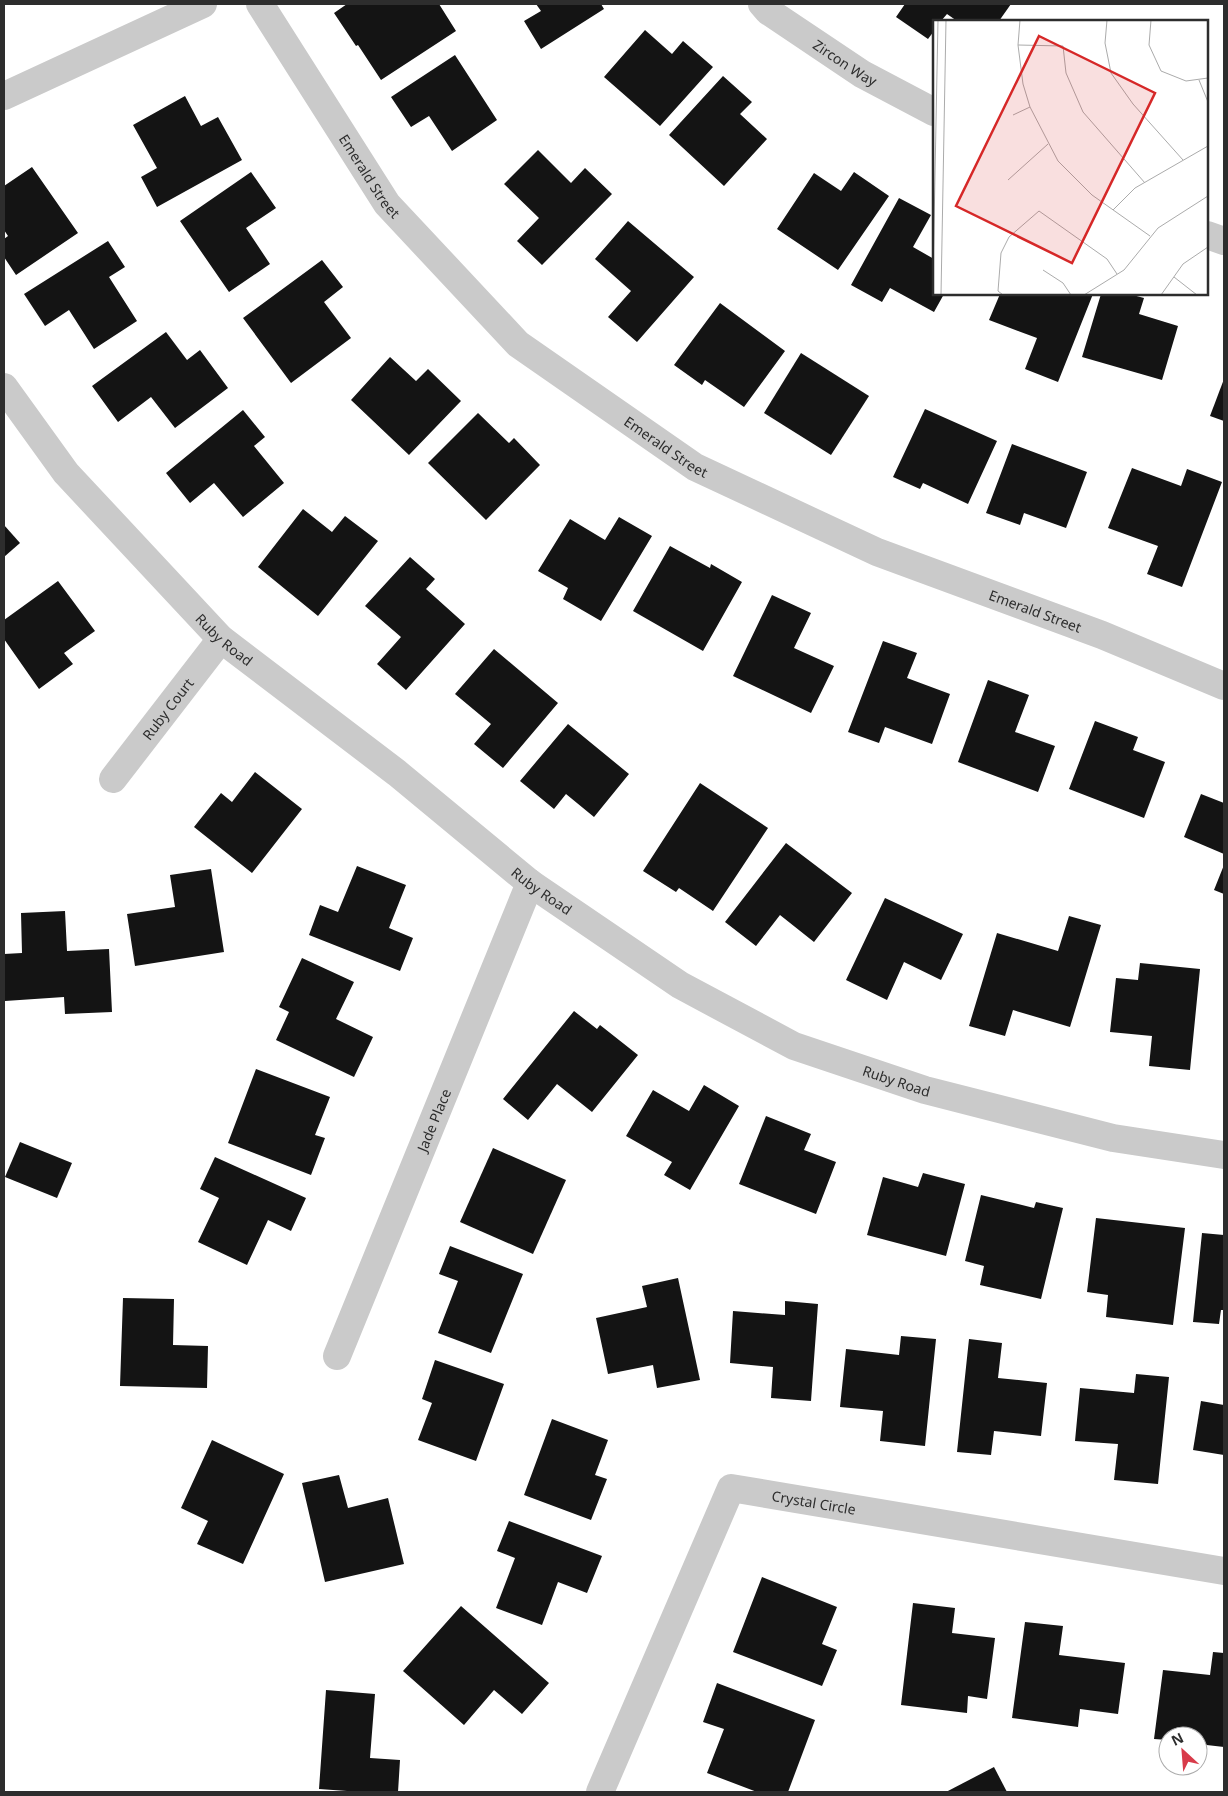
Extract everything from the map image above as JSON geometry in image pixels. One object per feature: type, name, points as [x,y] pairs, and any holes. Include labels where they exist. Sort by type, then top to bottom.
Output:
[{"type":"street","points":[[4,96],[203,4]]},
{"type":"street","name":"Emerald Street","points":[[260,4],[387,204],[518,344],[695,467],[877,552],[1102,635],[1224,686]]},
{"type":"street","name":"Zircon Way","points":[[762,4],[768,11],[862,74],[933,111]]},
{"type":"street","points":[[1208,235],[1224,241]]},
{"type":"street","name":"Ruby Road","points":[[4,387],[66,473],[221,639],[398,773],[530,883],[680,985],[794,1046],[925,1090],[1113,1138],[1224,1155]]},
{"type":"street","name":"Ruby Court","points":[[113,779],[221,639]]},
{"type":"street","name":"Jade Place","points":[[337,1356],[530,883]]},
{"type":"street","name":"Crystal Circle","points":[[600,1792],[731,1488],[1224,1571]]},
{"type":"building","points":[[347,4],[439,4],[456,31],[381,80],[334,13]]},
{"type":"building","points":[[536,4],[601,4],[604,9],[541,49],[524,21],[541,11]]},
{"type":"building","points":[[905,4],[1011,4],[1000,20],[956,20],[947,14],[942,20],[933,20],[933,32],[928,39],[896,17]]},
{"type":"building","points":[[645,30],[672,54],[683,41],[713,67],[660,126],[604,77]]},
{"type":"building","points":[[455,55],[497,120],[452,151],[429,116],[411,127],[391,97]]},
{"type":"building","points":[[723,76],[752,102],[740,114],[767,139],[724,186],[669,135]]},
{"type":"building","points":[[185,96],[201,126],[218,117],[242,160],[157,207],[141,177],[157,168],[133,125]]},
{"type":"building","points":[[538,150],[571,183],[585,168],[612,194],[542,265],[517,241],[539,218],[504,184]]},
{"type":"building","points":[[32,167],[78,233],[16,275],[4,257],[4,239],[8,236],[4,230],[4,186]]},
{"type":"building","points":[[251,172],[276,208],[246,228],[270,264],[229,292],[180,221]]},
{"type":"building","points":[[854,172],[889,196],[838,270],[777,229],[814,173],[841,191]]},
{"type":"building","points":[[899,198],[931,215],[913,247],[933,258],[933,295],[943,295],[934,312],[890,288],[882,302],[851,285]]},
{"type":"building","points":[[628,221],[694,277],[637,342],[608,317],[631,291],[595,259]]},
{"type":"building","points":[[108,241],[125,267],[109,277],[137,321],[94,349],[69,310],[45,326],[24,294]]},
{"type":"building","points":[[322,260],[343,287],[324,302],[351,338],[291,383],[243,318]]},
{"type":"building","points":[[1000,295],[1093,295],[1058,382],[1025,369],[1037,338],[989,320]]},
{"type":"building","points":[[1101,295],[1133,295],[1144,298],[1139,314],[1178,326],[1162,380],[1082,357]]},
{"type":"building","points":[[720,303],[785,351],[744,407],[705,380],[702,385],[674,365]]},
{"type":"building","points":[[166,332],[187,360],[200,350],[228,388],[175,428],[151,397],[118,422],[92,386]]},
{"type":"building","points":[[801,353],[869,396],[831,455],[764,413]]},
{"type":"building","points":[[390,357],[416,381],[428,369],[461,401],[409,455],[351,400]]},
{"type":"building","points":[[1224,379],[1224,421],[1210,416]]},
{"type":"building","points":[[925,409],[997,441],[968,504],[923,483],[920,489],[893,477]]},
{"type":"building","points":[[243,410],[265,437],[254,446],[284,483],[243,517],[214,483],[190,503],[166,473]]},
{"type":"building","points":[[478,413],[509,443],[514,438],[540,465],[486,520],[428,463]]},
{"type":"building","points":[[1012,444],[1087,472],[1066,528],[1024,513],[1020,525],[986,513]]},
{"type":"building","points":[[1132,468],[1181,486],[1187,469],[1222,482],[1182,587],[1147,574],[1158,546],[1108,528]]},
{"type":"building","points":[[303,509],[332,532],[345,516],[378,541],[318,616],[258,567]]},
{"type":"building","points":[[619,517],[652,536],[601,621],[563,599],[568,588],[538,571],[570,519],[605,540]]},
{"type":"building","points":[[4,525],[20,543],[4,557]]},
{"type":"building","points":[[670,546],[710,568],[711,564],[742,582],[703,651],[633,611]]},
{"type":"building","points":[[410,557],[435,579],[426,589],[465,624],[406,690],[377,664],[401,637],[365,606]]},
{"type":"building","points":[[58,581],[95,631],[64,653],[73,664],[39,689],[4,639],[4,620]]},
{"type":"building","points":[[772,595],[811,613],[794,648],[834,666],[811,713],[733,676]]},
{"type":"building","points":[[883,641],[917,653],[907,678],[950,694],[932,744],[885,727],[879,743],[848,732]]},
{"type":"building","points":[[494,649],[558,703],[503,768],[474,744],[491,724],[455,694]]},
{"type":"building","points":[[988,680],[1029,695],[1015,732],[1055,746],[1038,792],[958,762]]},
{"type":"building","points":[[1095,721],[1138,737],[1133,750],[1165,762],[1144,818],[1069,789]]},
{"type":"building","points":[[568,724],[629,774],[594,817],[566,794],[554,809],[520,781]]},
{"type":"building","points":[[255,772],[302,809],[252,873],[194,827],[221,793],[232,802]]},
{"type":"building","points":[[700,783],[768,828],[713,911],[679,888],[676,892],[643,871]]},
{"type":"building","points":[[1201,794],[1224,803],[1224,854],[1184,837]]},
{"type":"building","points":[[786,843],[852,893],[814,942],[780,915],[756,946],[725,922]]},
{"type":"building","points":[[1224,865],[1224,894],[1214,890]]},
{"type":"building","points":[[357,866],[406,885],[389,928],[413,938],[400,971],[309,935],[320,905],[338,912]]},
{"type":"building","points":[[211,869],[224,952],[135,966],[127,914],[175,907],[170,875]]},
{"type":"building","points":[[885,898],[963,934],[941,980],[904,962],[887,1000],[846,980]]},
{"type":"building","points":[[65,911],[67,951],[109,949],[112,1012],[65,1014],[64,997],[5,1001],[4,954],[22,953],[21,913]]},
{"type":"building","points":[[1069,916],[1101,925],[1070,1027],[1013,1010],[1005,1036],[969,1026],[997,933],[1058,951]]},
{"type":"building","points":[[302,958],[354,982],[336,1019],[373,1037],[354,1077],[276,1040],[289,1012],[279,1007]]},
{"type":"building","points":[[1140,963],[1200,969],[1190,1070],[1149,1066],[1152,1036],[1110,1032],[1116,978],[1138,980]]},
{"type":"building","points":[[574,1011],[597,1029],[600,1025],[638,1055],[592,1112],[557,1084],[528,1120],[503,1099]]},
{"type":"building","points":[[256,1069],[330,1097],[315,1135],[325,1138],[311,1175],[228,1143]]},
{"type":"building","points":[[704,1085],[739,1106],[690,1190],[664,1175],[672,1162],[626,1136],[653,1090],[689,1111]]},
{"type":"building","points":[[766,1116],[811,1134],[804,1150],[836,1162],[816,1214],[739,1184]]},
{"type":"building","points":[[20,1142],[72,1163],[57,1198],[5,1177]]},
{"type":"building","points":[[493,1148],[566,1180],[533,1254],[460,1222]]},
{"type":"building","points":[[215,1157],[306,1198],[291,1231],[268,1220],[247,1265],[198,1242],[219,1198],[200,1189]]},
{"type":"building","points":[[923,1173],[965,1184],[946,1256],[867,1235],[883,1177],[918,1187]]},
{"type":"building","points":[[981,1195],[1034,1208],[1036,1202],[1063,1208],[1041,1299],[980,1285],[984,1266],[965,1261]]},
{"type":"building","points":[[1096,1218],[1185,1228],[1173,1325],[1106,1317],[1108,1295],[1087,1292]]},
{"type":"building","points":[[1202,1233],[1224,1235],[1224,1310],[1221,1310],[1219,1324],[1193,1322]]},
{"type":"building","points":[[450,1246],[523,1274],[491,1353],[438,1333],[458,1281],[439,1274]]},
{"type":"building","points":[[678,1278],[700,1380],[657,1388],[653,1365],[608,1374],[596,1318],[647,1307],[642,1286]]},
{"type":"building","points":[[123,1298],[174,1299],[173,1345],[208,1346],[207,1388],[120,1386]]},
{"type":"building","points":[[785,1301],[818,1304],[811,1401],[771,1398],[773,1367],[730,1363],[733,1311],[785,1315]]},
{"type":"building","points":[[901,1336],[936,1339],[925,1446],[880,1441],[883,1411],[840,1407],[846,1349],[899,1355]]},
{"type":"building","points":[[969,1339],[1002,1343],[998,1378],[1047,1383],[1041,1436],[994,1431],[991,1455],[957,1452]]},
{"type":"building","points":[[435,1360],[504,1384],[476,1461],[418,1440],[432,1403],[422,1399]]},
{"type":"building","points":[[1136,1374],[1169,1377],[1158,1484],[1114,1480],[1118,1444],[1075,1441],[1080,1388],[1134,1393]]},
{"type":"building","points":[[1201,1401],[1224,1405],[1224,1455],[1193,1450]]},
{"type":"building","points":[[552,1419],[608,1440],[595,1475],[607,1479],[591,1520],[524,1495]]},
{"type":"building","points":[[212,1440],[284,1474],[243,1564],[197,1544],[208,1521],[181,1508]]},
{"type":"building","points":[[339,1475],[348,1508],[388,1498],[404,1564],[325,1582],[302,1483]]},
{"type":"building","points":[[509,1521],[602,1556],[587,1593],[558,1582],[542,1625],[496,1608],[515,1558],[497,1551]]},
{"type":"building","points":[[762,1577],[837,1607],[822,1644],[837,1650],[822,1686],[733,1652]]},
{"type":"building","points":[[913,1603],[955,1608],[952,1633],[995,1638],[987,1699],[968,1696],[967,1713],[901,1705]]},
{"type":"building","points":[[461,1606],[549,1683],[522,1714],[494,1690],[464,1725],[403,1671]]},
{"type":"building","points":[[1025,1622],[1063,1626],[1059,1655],[1125,1663],[1118,1714],[1080,1709],[1078,1727],[1012,1718]]},
{"type":"building","points":[[1213,1652],[1224,1653],[1224,1747],[1208,1745],[1208,1726],[1158,1726],[1158,1739],[1154,1739],[1163,1670],[1210,1675]]},
{"type":"building","points":[[717,1683],[815,1720],[788,1792],[757,1792],[707,1773],[724,1729],[703,1722]]},
{"type":"building","points":[[326,1690],[375,1694],[370,1758],[400,1760],[398,1792],[319,1789]]},
{"type":"building","points":[[994,1767],[1007,1792],[946,1792]]}]
